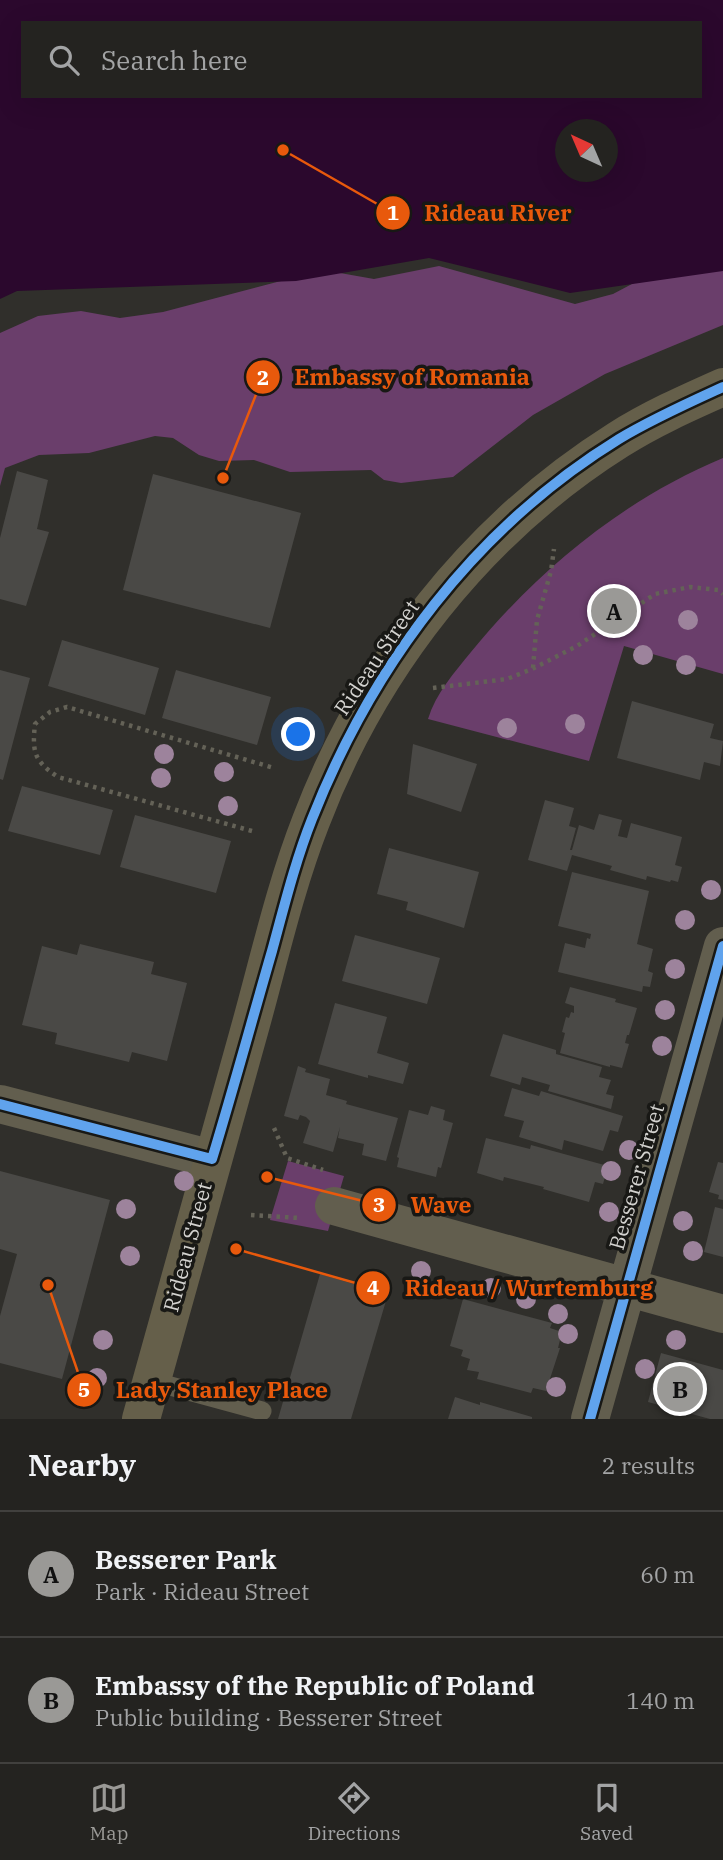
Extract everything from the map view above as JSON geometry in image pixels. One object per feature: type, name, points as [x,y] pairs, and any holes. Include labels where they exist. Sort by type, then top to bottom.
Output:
[{"type":"main road","name":"Rideau Street","points":[[141,1419],[290,885],[311,821],[335,763],[374,689],[424,618],[469,564],[511,520],[564,477],[619,439],[723,387]]},
{"type":"street","name":"Besserer Street","points":[[590,1419],[723,946]]},
{"type":"street","points":[[0,1104],[212,1159]]},
{"type":"street","points":[[334,1206],[723,1314]]},
{"type":"lane","points":[[152,1381],[262,1411]]},
{"type":"path","points":[[533,669],[537,620],[551,571],[554,549]]},
{"type":"path","points":[[433,688],[507,679],[533,669],[577,646],[655,594],[690,587],[718,590],[723,594]]},
{"type":"path","points":[[253,831],[58,777],[41,766],[33,750],[35,724],[50,712],[67,707],[274,768]]},
{"type":"path","points":[[274,1128],[287,1158],[344,1177],[334,1206]]},
{"type":"shaded area","points":[[0,0],[723,0],[723,271],[570,293],[429,258],[296,281],[17,291],[0,299]]},
{"type":"shaded area","points":[[723,262],[723,325],[605,374],[533,415],[453,477],[401,483],[384,480],[371,470],[290,472],[254,460],[219,461],[199,455],[173,438],[155,436],[89,453],[39,455],[5,468],[0,486],[0,333],[38,316],[81,311],[120,318],[163,312],[323,270],[374,279],[439,266],[575,304],[613,294],[647,276]]},
{"type":"shaded area","points":[[723,458],[723,674],[624,646],[589,761],[428,719],[441,692],[471,652],[554,565],[617,516],[651,494]]},
{"type":"shaded area","points":[[288,1161],[344,1176],[328,1231],[270,1220]]},
{"type":"building","points":[[17,471],[48,480],[37,529],[49,532],[26,606],[0,599],[0,538]]},
{"type":"building","points":[[153,474],[301,513],[270,628],[123,590]]},
{"type":"building","points":[[62,640],[159,668],[145,715],[48,686]]},
{"type":"building","points":[[0,670],[30,678],[3,780],[0,779]]},
{"type":"building","points":[[176,670],[271,697],[257,745],[162,718]]},
{"type":"building","points":[[632,701],[714,724],[710,738],[723,741],[720,766],[704,762],[700,780],[617,758]]},
{"type":"building","points":[[413,744],[477,764],[461,812],[407,794]]},
{"type":"building","points":[[22,786],[113,810],[100,855],[8,831]]},
{"type":"building","points":[[545,800],[574,808],[569,826],[576,828],[570,850],[579,825],[594,830],[599,814],[622,820],[618,836],[627,838],[631,823],[682,837],[675,865],[682,867],[678,882],[647,876],[646,880],[610,870],[612,866],[572,855],[567,871],[528,860]]},
{"type":"building","points":[[135,815],[231,841],[216,893],[120,867]]},
{"type":"building","points":[[389,848],[479,872],[464,928],[406,910],[408,902],[377,894]]},
{"type":"building","points":[[572,872],[649,891],[637,944],[653,949],[648,971],[653,973],[650,987],[643,986],[642,992],[558,972],[565,943],[585,948],[587,938],[590,939],[591,934],[558,926]]},
{"type":"building","points":[[355,935],[440,958],[427,1004],[342,981]]},
{"type":"building","points":[[80,944],[154,962],[151,974],[187,983],[167,1061],[132,1052],[129,1062],[55,1044],[57,1033],[22,1025],[42,946],[77,955]]},
{"type":"building","points":[[570,987],[616,999],[615,1002],[637,1008],[625,1043],[629,1044],[622,1068],[560,1053],[566,1017],[569,1018],[571,1012],[574,1013],[574,1006],[565,1003]]},
{"type":"building","points":[[335,1003],[387,1017],[377,1053],[409,1063],[403,1084],[368,1075],[368,1078],[318,1064]]},
{"type":"building","points":[[503,1034],[556,1050],[556,1054],[602,1067],[599,1077],[611,1080],[606,1094],[614,1096],[611,1109],[548,1091],[550,1085],[522,1077],[520,1085],[490,1076]]},
{"type":"building","points":[[298,1066],[306,1069],[305,1072],[330,1079],[326,1095],[347,1101],[346,1104],[398,1118],[386,1161],[362,1155],[364,1144],[338,1138],[340,1127],[333,1152],[303,1143],[310,1121],[300,1115],[298,1120],[284,1116]]},
{"type":"building","points":[[512,1088],[539,1096],[541,1091],[623,1116],[618,1132],[610,1130],[603,1151],[564,1140],[562,1150],[519,1137],[524,1121],[504,1116]]},
{"type":"building","points":[[431,1106],[445,1110],[443,1120],[453,1123],[436,1177],[397,1167],[409,1110],[428,1115]]},
{"type":"building","points":[[486,1138],[530,1149],[531,1145],[608,1166],[603,1184],[595,1182],[589,1202],[543,1189],[544,1187],[504,1177],[503,1181],[477,1173]]},
{"type":"building","points":[[718,1162],[723,1163],[723,1200],[718,1199],[719,1195],[709,1192]]},
{"type":"building","points":[[0,1171],[110,1200],[62,1379],[0,1363],[0,1316],[17,1254],[0,1249]]},
{"type":"building","points":[[715,1207],[723,1209],[723,1257],[704,1252]]},
{"type":"building","points":[[320,1274],[388,1294],[351,1419],[278,1419]]},
{"type":"building","points":[[463,1299],[552,1323],[550,1328],[562,1332],[560,1348],[546,1391],[533,1388],[531,1393],[477,1379],[479,1372],[467,1370],[470,1359],[461,1356],[463,1350],[450,1346]]},
{"type":"building","points":[[661,1353],[723,1370],[723,1419],[710,1419],[648,1402]]},
{"type":"building","points":[[455,1397],[480,1405],[480,1402],[532,1419],[448,1419]]},
{"type":"cycle path","points":[[0,1104],[212,1159],[306,835],[337,762],[398,654],[435,604],[475,557],[519,514],[567,474],[619,439],[723,387]]},
{"type":"cycle path","points":[[590,1419],[723,946]]},
{"type":"place","name":"Rideau River","points":[[283,150]]},
{"type":"place","name":"Embassy of Romania","points":[[223,478]]},
{"type":"place","name":"Besserer Park","points":[[614,611]]},
{"type":"place","name":"Wave","points":[[267,1177]]},
{"type":"place","name":"Rideau / Wurtemburg","points":[[236,1249]]},
{"type":"place","name":"Lady Stanley Place","points":[[48,1285]]},
{"type":"place","name":"Embassy of the Republic of Poland","points":[[680,1389]]}]
